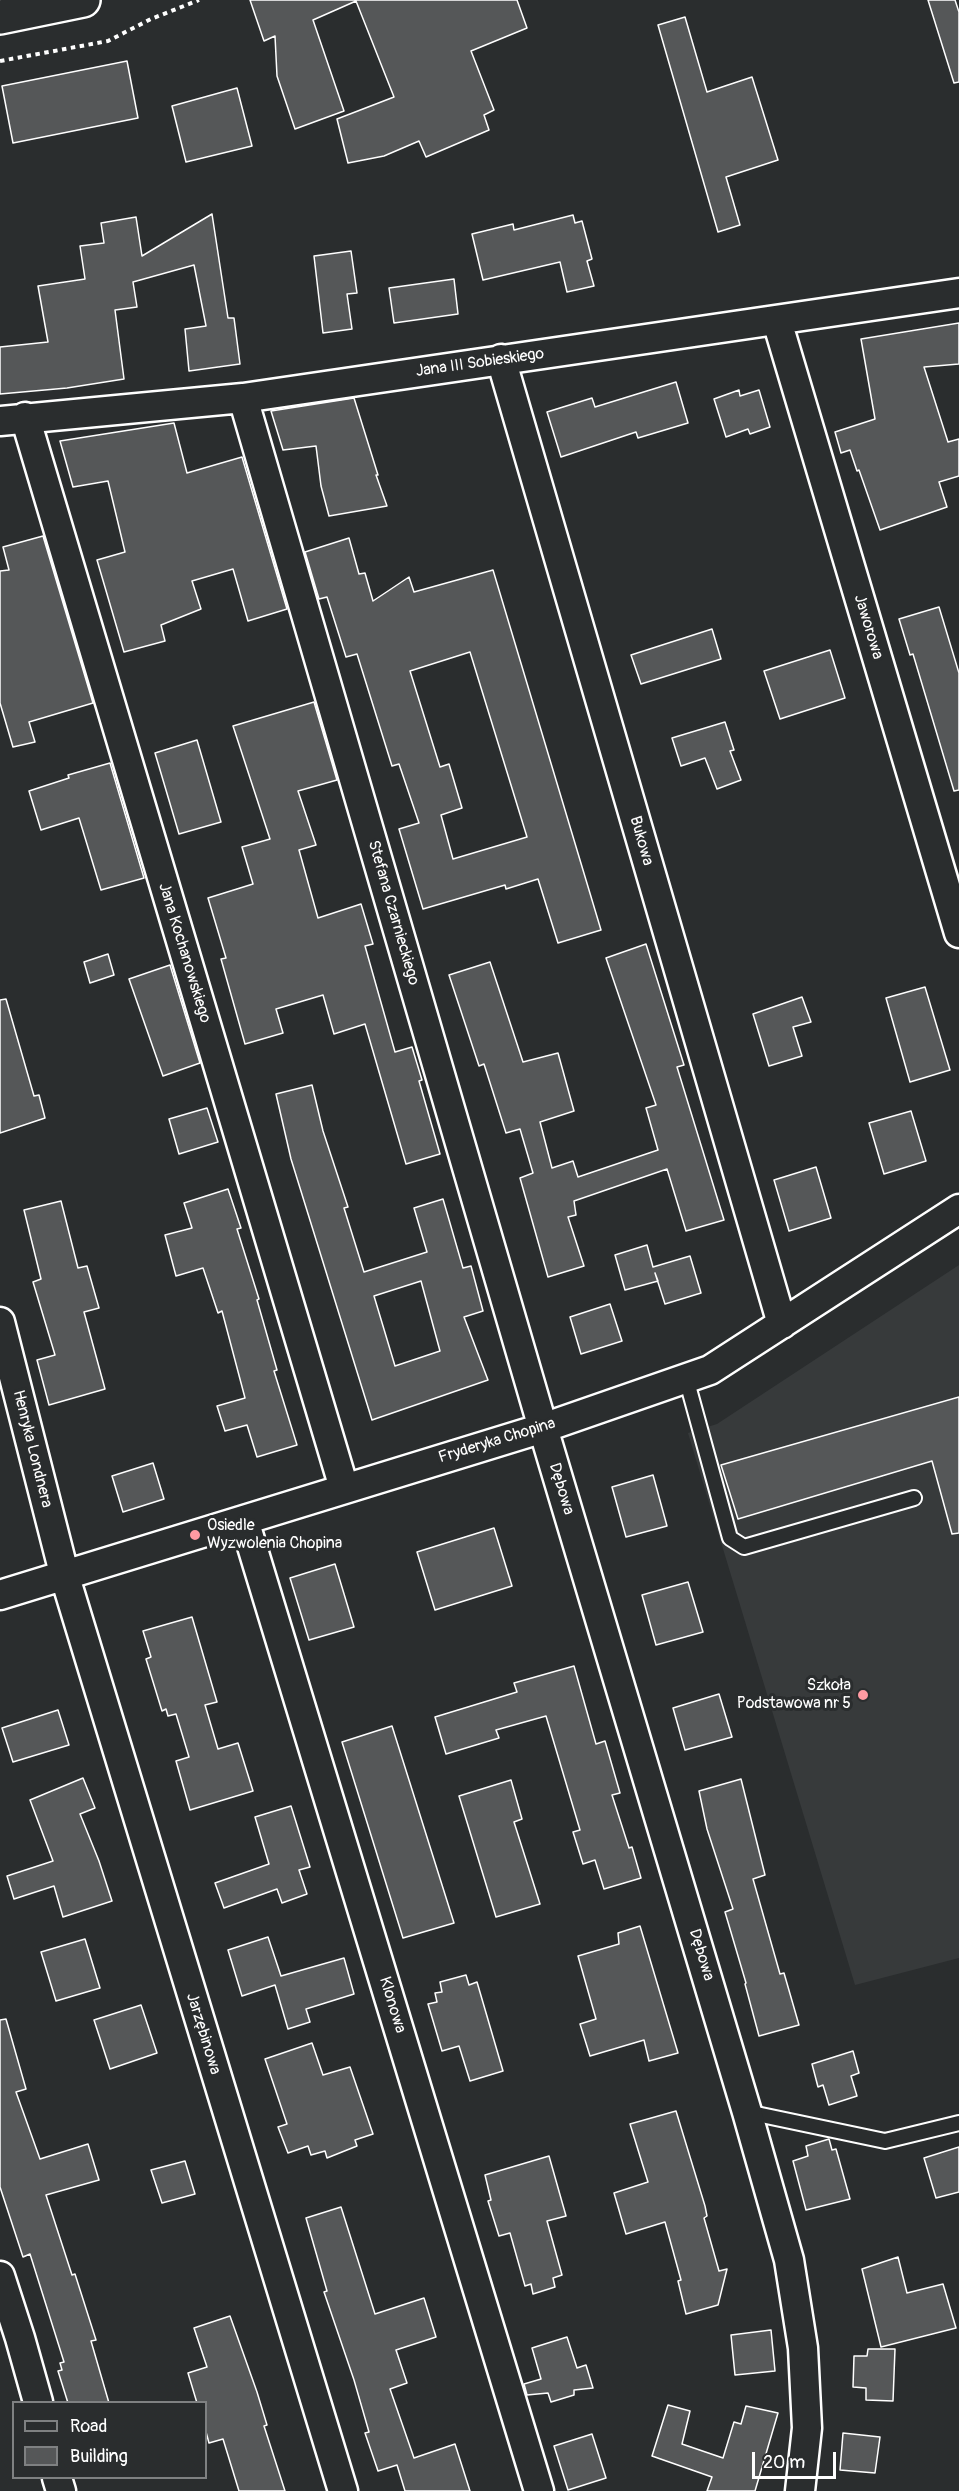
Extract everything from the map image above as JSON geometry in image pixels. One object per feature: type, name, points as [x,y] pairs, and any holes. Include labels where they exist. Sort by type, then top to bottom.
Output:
[{"type":"street","points":[[0,17],[83,0]]},
{"type":"street","name":"Jana III Sobieskiego","points":[[13,419],[243,398],[959,293]]},
{"type":"street","name":"Jaworowa","points":[[777,321],[959,933]]},
{"type":"street","name":"Bukowa","points":[[501,359],[782,1324]]},
{"type":"street","name":"Stefana Czarnieckiego","points":[[243,398],[543,1428]]},
{"type":"street","name":"Jana Kochanowskiego","points":[[13,419],[344,1488]]},
{"type":"street","name":"Fryderyka Chopina","points":[[0,1595],[543,1428],[710,1370],[959,1209]]},
{"type":"street","name":"Henryka Londnera","points":[[0,1322],[64,1576]]},
{"type":"street","name":"Dębowa","points":[[543,1428],[789,2260],[803,2348],[807,2428],[800,2491]]},
{"type":"street","name":"Klonowa","points":[[244,1520],[539,2491]]},
{"type":"street","name":"Jarzębinowa","points":[[64,1576],[343,2491]]},
{"type":"street","points":[[0,2276],[37,2401]]},
{"type":"lane","points":[[686,1378],[730,1538],[744,1547],[914,1498]]},
{"type":"lane","points":[[747,2112],[885,2141],[959,2123]]},
{"type":"path","points":[[0,61],[108,42],[151,19],[199,0]]},
{"type":"shaded area","name":"Szkoła Podstawowa nr 5","points":[[959,1265],[959,1958],[855,1985],[688,1433],[717,1424]]},
{"type":"building","points":[[250,0],[517,0],[527,28],[471,51],[494,110],[484,115],[489,130],[426,157],[419,141],[384,156],[348,163],[337,119],[394,97],[356,1],[313,20],[344,111],[295,129],[277,76],[275,36],[264,41]]},
{"type":"building","points":[[928,0],[955,0],[959,12],[959,82],[954,83]]},
{"type":"building","points":[[685,17],[707,92],[752,77],[778,160],[726,177],[740,225],[718,232],[658,25]]},
{"type":"building","points":[[127,61],[138,118],[13,143],[2,86]]},
{"type":"building","points":[[237,88],[252,146],[186,162],[172,106]]},
{"type":"building","points":[[212,214],[228,318],[234,318],[240,364],[189,371],[185,329],[206,326],[194,265],[133,282],[137,307],[115,310],[124,379],[67,388],[0,394],[0,347],[48,342],[38,286],[85,279],[80,246],[104,243],[101,223],[136,217],[142,256]]},
{"type":"building","points":[[573,215],[575,223],[582,221],[592,259],[587,261],[594,286],[567,292],[560,262],[483,280],[472,234],[513,224],[514,230]]},
{"type":"building","points":[[351,251],[357,293],[347,294],[352,329],[323,333],[314,256]]},
{"type":"building","points":[[454,279],[458,314],[394,323],[389,288]]},
{"type":"building","points":[[959,323],[959,364],[924,367],[948,442],[959,439],[959,476],[939,482],[947,507],[880,530],[850,450],[841,453],[835,432],[875,419],[861,339]]},
{"type":"building","points":[[676,382],[688,423],[638,438],[636,432],[561,457],[547,412],[592,398],[595,407]]},
{"type":"building","points":[[739,390],[740,396],[759,390],[770,427],[750,434],[748,429],[726,437],[714,399]]},
{"type":"building","points":[[354,398],[387,506],[329,516],[321,486],[316,446],[283,450],[271,411]]},
{"type":"building","points":[[174,423],[187,473],[242,457],[287,609],[248,621],[233,569],[192,581],[201,609],[161,625],[165,641],[124,652],[97,560],[125,552],[108,481],[73,487],[60,441]]},
{"type":"building","points":[[43,536],[93,703],[29,722],[35,742],[13,747],[0,703],[0,571],[9,570],[3,547]]},
{"type":"building","points":[[349,538],[359,574],[365,573],[373,601],[409,577],[414,592],[493,570],[601,930],[558,943],[538,879],[506,889],[505,885],[423,909],[399,829],[419,823],[399,764],[392,766],[357,654],[346,657],[327,597],[319,599],[305,552]],"holes":[[[470,652],[527,837],[453,859],[441,815],[462,808],[449,764],[440,767],[410,671]]]},
{"type":"building","points":[[939,607],[959,673],[959,790],[954,791],[913,654],[910,655],[899,619]]},
{"type":"building","points":[[712,629],[721,659],[641,684],[631,655]]},
{"type":"building","points":[[830,650],[845,698],[780,719],[764,671]]},
{"type":"building","points":[[314,702],[337,780],[298,791],[316,845],[299,850],[318,918],[361,904],[373,944],[365,946],[395,1052],[412,1047],[422,1080],[419,1081],[440,1154],[406,1164],[365,1024],[334,1034],[323,995],[276,1009],[283,1033],[245,1044],[221,959],[226,958],[208,898],[253,884],[242,847],[270,839],[233,726]]},
{"type":"building","points":[[725,722],[734,750],[730,751],[741,780],[717,789],[705,758],[681,766],[672,738]]},
{"type":"building","points":[[197,740],[221,822],[179,834],[155,753]]},
{"type":"building","points":[[110,763],[144,878],[101,890],[79,818],[41,830],[29,791],[69,778],[68,775]]},
{"type":"building","points":[[646,944],[684,1065],[677,1067],[724,1220],[686,1231],[667,1169],[574,1201],[576,1215],[568,1217],[584,1266],[548,1277],[520,1178],[533,1173],[520,1129],[506,1133],[484,1064],[479,1066],[449,975],[490,962],[523,1062],[558,1053],[574,1111],[540,1122],[552,1168],[573,1161],[578,1177],[658,1150],[646,1108],[656,1105],[606,958]]},
{"type":"building","points":[[108,954],[114,975],[90,983],[84,962]]},
{"type":"building","points":[[170,965],[200,1063],[163,1076],[129,979]]},
{"type":"building","points":[[925,987],[950,1070],[910,1082],[886,998]]},
{"type":"building","points":[[802,997],[811,1022],[793,1027],[802,1056],[769,1066],[753,1014]]},
{"type":"building","points":[[6,999],[34,1096],[39,1095],[45,1118],[0,1133],[0,1000]]},
{"type":"building","points":[[312,1085],[323,1131],[348,1207],[344,1208],[364,1272],[427,1252],[414,1208],[443,1199],[463,1268],[471,1266],[483,1311],[464,1317],[488,1380],[372,1420],[291,1159],[276,1094]],"holes":[[[421,1281],[440,1351],[395,1366],[374,1296]]]},
{"type":"building","points":[[207,1108],[218,1142],[179,1154],[169,1119]]},
{"type":"building","points":[[911,1111],[926,1161],[884,1174],[869,1123]]},
{"type":"building","points":[[816,1167],[831,1218],[789,1231],[774,1180]]},
{"type":"building","points":[[228,1189],[241,1228],[237,1229],[259,1299],[257,1300],[277,1370],[274,1371],[297,1445],[257,1457],[247,1425],[225,1431],[217,1406],[245,1398],[222,1311],[218,1313],[203,1268],[176,1276],[165,1235],[192,1228],[184,1203]]},
{"type":"building","points":[[61,1201],[78,1268],[87,1266],[99,1308],[84,1312],[105,1389],[49,1405],[37,1360],[55,1355],[33,1282],[41,1279],[24,1210]]},
{"type":"building","points":[[647,1245],[653,1267],[690,1256],[701,1293],[665,1304],[658,1281],[625,1290],[615,1255]]},
{"type":"building","points":[[610,1304],[622,1341],[581,1354],[570,1317]]},
{"type":"building","points":[[959,1397],[959,1533],[952,1534],[932,1461],[738,1519],[721,1465]]},
{"type":"building","points":[[153,1463],[164,1499],[123,1512],[112,1476]]},
{"type":"building","points":[[653,1475],[667,1526],[626,1537],[612,1487]]},
{"type":"building","points":[[494,1528],[512,1586],[435,1610],[417,1552]]},
{"type":"building","points":[[335,1564],[354,1627],[309,1640],[290,1578]]},
{"type":"building","points":[[688,1582],[703,1632],[656,1645],[642,1595]]},
{"type":"building","points":[[192,1617],[217,1702],[205,1705],[218,1749],[238,1743],[253,1791],[190,1810],[176,1761],[189,1757],[176,1714],[168,1716],[166,1709],[162,1711],[146,1659],[151,1657],[143,1631]]},
{"type":"building","points":[[574,1666],[596,1744],[605,1741],[620,1793],[612,1795],[641,1878],[604,1889],[595,1860],[583,1864],[573,1832],[580,1830],[546,1716],[496,1730],[499,1738],[446,1754],[435,1717],[517,1692],[514,1683]]},
{"type":"building","points":[[719,1694],[732,1737],[685,1750],[673,1708]]},
{"type":"building","points":[[58,1710],[69,1745],[13,1762],[2,1728]]},
{"type":"building","points":[[392,1726],[454,1923],[403,1938],[342,1742]]},
{"type":"building","points":[[83,1778],[95,1808],[80,1814],[112,1901],[63,1917],[54,1886],[14,1899],[7,1876],[53,1861],[30,1800]]},
{"type":"building","points":[[741,1779],[765,1875],[753,1879],[780,1974],[784,1973],[799,2025],[759,2036],[725,1912],[733,1909],[707,1829],[699,1791]]},
{"type":"building","points":[[511,1780],[522,1819],[514,1822],[540,1904],[496,1917],[459,1796]]},
{"type":"building","points":[[291,1806],[310,1867],[299,1870],[307,1894],[282,1903],[277,1889],[224,1908],[215,1883],[269,1864],[255,1817]]},
{"type":"building","points":[[640,1926],[678,2053],[649,2061],[644,2040],[590,2056],[580,2024],[596,2019],[578,1956],[619,1944],[618,1933]]},
{"type":"building","points":[[268,1937],[281,1976],[344,1958],[354,1994],[306,2009],[310,2022],[288,2029],[275,1985],[242,1996],[228,1950]]},
{"type":"building","points":[[85,1939],[100,1988],[56,2001],[41,1952]]},
{"type":"building","points":[[466,1975],[469,1985],[477,1982],[503,2071],[470,2081],[459,2046],[442,2051],[428,2004],[437,2002],[435,1993],[442,1992],[440,1982]]},
{"type":"building","points":[[141,2005],[157,2053],[110,2069],[94,2020]]},
{"type":"building","points":[[6,2019],[26,2089],[16,2092],[40,2159],[88,2144],[99,2180],[46,2195],[96,2340],[91,2341],[108,2401],[67,2401],[58,2371],[62,2370],[60,2363],[64,2362],[30,2254],[23,2257],[0,2187],[0,2020]]},
{"type":"building","points":[[312,2043],[323,2075],[350,2067],[373,2134],[355,2140],[357,2146],[327,2158],[325,2151],[311,2155],[308,2146],[288,2153],[278,2127],[287,2124],[265,2059]]},
{"type":"building","points":[[853,2051],[859,2073],[851,2076],[857,2096],[829,2105],[823,2085],[818,2087],[812,2064]]},
{"type":"building","points":[[676,2111],[705,2206],[707,2216],[704,2218],[719,2271],[727,2269],[718,2305],[686,2314],[678,2281],[681,2280],[665,2222],[626,2234],[614,2193],[648,2182],[630,2124]]},
{"type":"building","points":[[829,2139],[832,2150],[836,2149],[850,2199],[806,2210],[793,2161],[808,2156],[806,2146]]},
{"type":"building","points":[[959,2147],[959,2192],[936,2198],[924,2158]]},
{"type":"building","points":[[549,2156],[566,2216],[547,2221],[562,2275],[553,2278],[555,2287],[533,2294],[531,2284],[525,2286],[510,2233],[499,2236],[488,2201],[491,2200],[485,2175]]},
{"type":"building","points":[[185,2161],[195,2194],[162,2203],[151,2170]]},
{"type":"building","points":[[341,2207],[375,2314],[424,2298],[436,2337],[396,2350],[407,2383],[390,2389],[414,2458],[455,2444],[470,2491],[405,2491],[397,2465],[378,2471],[365,2433],[369,2432],[354,2380],[324,2292],[327,2291],[306,2218]]},
{"type":"building","points":[[898,2257],[907,2293],[943,2284],[956,2328],[881,2347],[862,2269]]},
{"type":"building","points":[[230,2316],[257,2392],[267,2425],[264,2426],[285,2491],[239,2491],[223,2439],[209,2443],[207,2401],[196,2401],[188,2373],[207,2367],[194,2328]]},
{"type":"building","points":[[771,2330],[775,2371],[735,2375],[731,2335]]},
{"type":"building","points":[[567,2337],[577,2368],[586,2365],[593,2388],[574,2390],[574,2395],[551,2402],[548,2393],[527,2395],[524,2384],[541,2379],[532,2348]]},
{"type":"building","points":[[868,2349],[895,2349],[893,2401],[866,2400],[866,2388],[853,2387],[854,2356],[867,2356]]},
{"type":"building","points":[[668,2405],[690,2411],[682,2444],[723,2458],[734,2422],[741,2424],[746,2406],[778,2413],[755,2491],[707,2491],[712,2477],[652,2456]]},
{"type":"building","points":[[843,2433],[880,2437],[875,2473],[840,2470]]},
{"type":"building","points":[[592,2434],[606,2478],[568,2490],[554,2446]]},
{"type":"place","name":"Osiedle Wyzwolenia Chopina","points":[[195,1535]]},
{"type":"place","name":"Szkoła Podstawowa nr 5","points":[[863,1695]]}]
